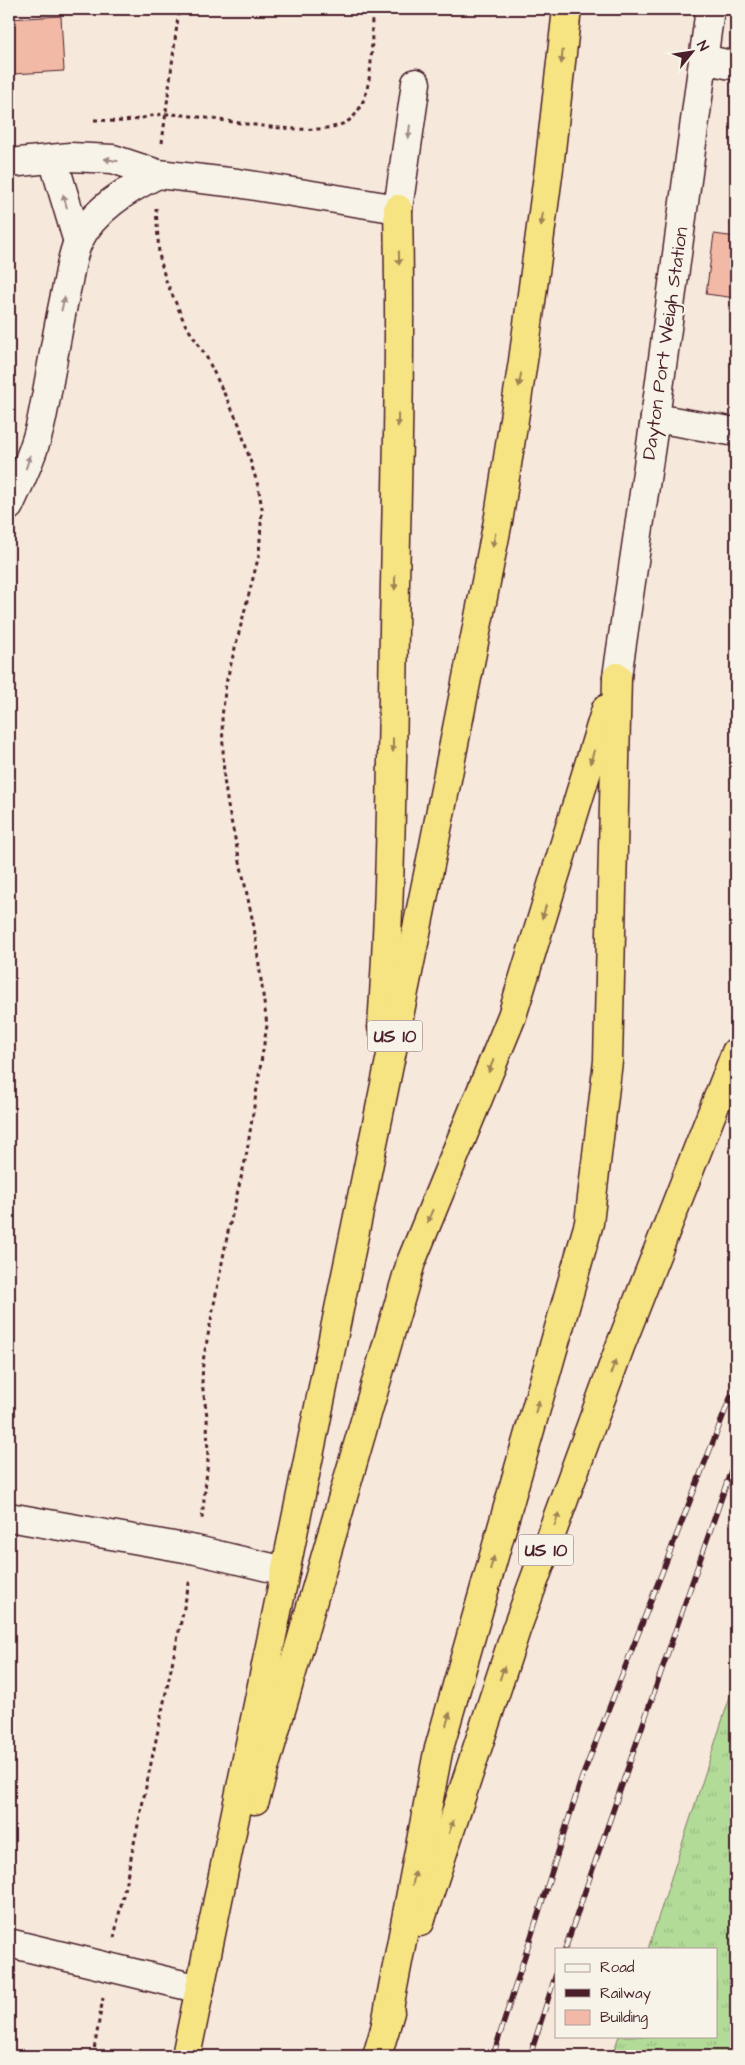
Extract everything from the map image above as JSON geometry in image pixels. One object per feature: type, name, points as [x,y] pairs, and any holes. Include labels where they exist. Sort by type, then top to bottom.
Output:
[{"type":"highway","name":"US 10","points":[[186,2056],[375,1134],[498,516],[524,351],[549,168],[567,9]]},
{"type":"highway","points":[[375,1134],[390,923],[393,812],[400,309],[398,209]]},
{"type":"highway","points":[[200,1990],[411,1262],[512,1016],[616,677]]},
{"type":"highway","points":[[384,2029],[438,1752],[589,1223],[608,1061],[616,677]]},
{"type":"highway","name":"US 10","points":[[377,2056],[384,2029],[516,1630],[621,1344],[736,1052]]},
{"type":"lane","name":"Dayton Port Weigh Station","points":[[616,677],[655,418],[710,9]]},
{"type":"lane","points":[[703,59],[736,66]]},
{"type":"lane","points":[[9,163],[53,159],[113,159],[158,174],[237,183],[398,209],[416,83]]},
{"type":"lane","points":[[53,159],[78,242]]},
{"type":"lane","points":[[9,506],[24,474],[42,420],[56,337],[78,242],[93,221],[109,204],[130,188],[158,174]]},
{"type":"lane","points":[[655,418],[736,432]]},
{"type":"lane","points":[[9,1517],[196,1550],[285,1571]]},
{"type":"lane","points":[[9,1943],[109,1966],[200,1990]]},
{"type":"path","points":[[162,147],[179,9]]},
{"type":"path","points":[[94,120],[123,122],[165,114],[276,127],[318,129],[335,127],[351,119],[361,105],[368,86],[372,9]]},
{"type":"path","points":[[92,2056],[205,1505],[208,1460],[202,1383],[203,1361],[228,1232],[246,1157],[267,1025],[254,927],[228,806],[223,762],[222,717],[226,683],[259,554],[262,508],[258,486],[239,424],[206,356],[185,324],[165,278],[159,254],[156,204]]},
{"type":"green space","points":[[736,1678],[736,2056],[612,2056],[618,2038],[718,2038],[718,1948],[648,1948]]},
{"type":"building","points":[[61,16],[64,71],[13,74],[14,83],[9,84],[9,19]]},
{"type":"building","points":[[714,234],[736,237],[736,298],[706,294]]},
{"type":"railway","points":[[493,2056],[581,1780],[736,1383]]},
{"type":"railway","points":[[565,1948],[736,1456]]},
{"type":"railway","points":[[530,2056],[555,1977]]}]
